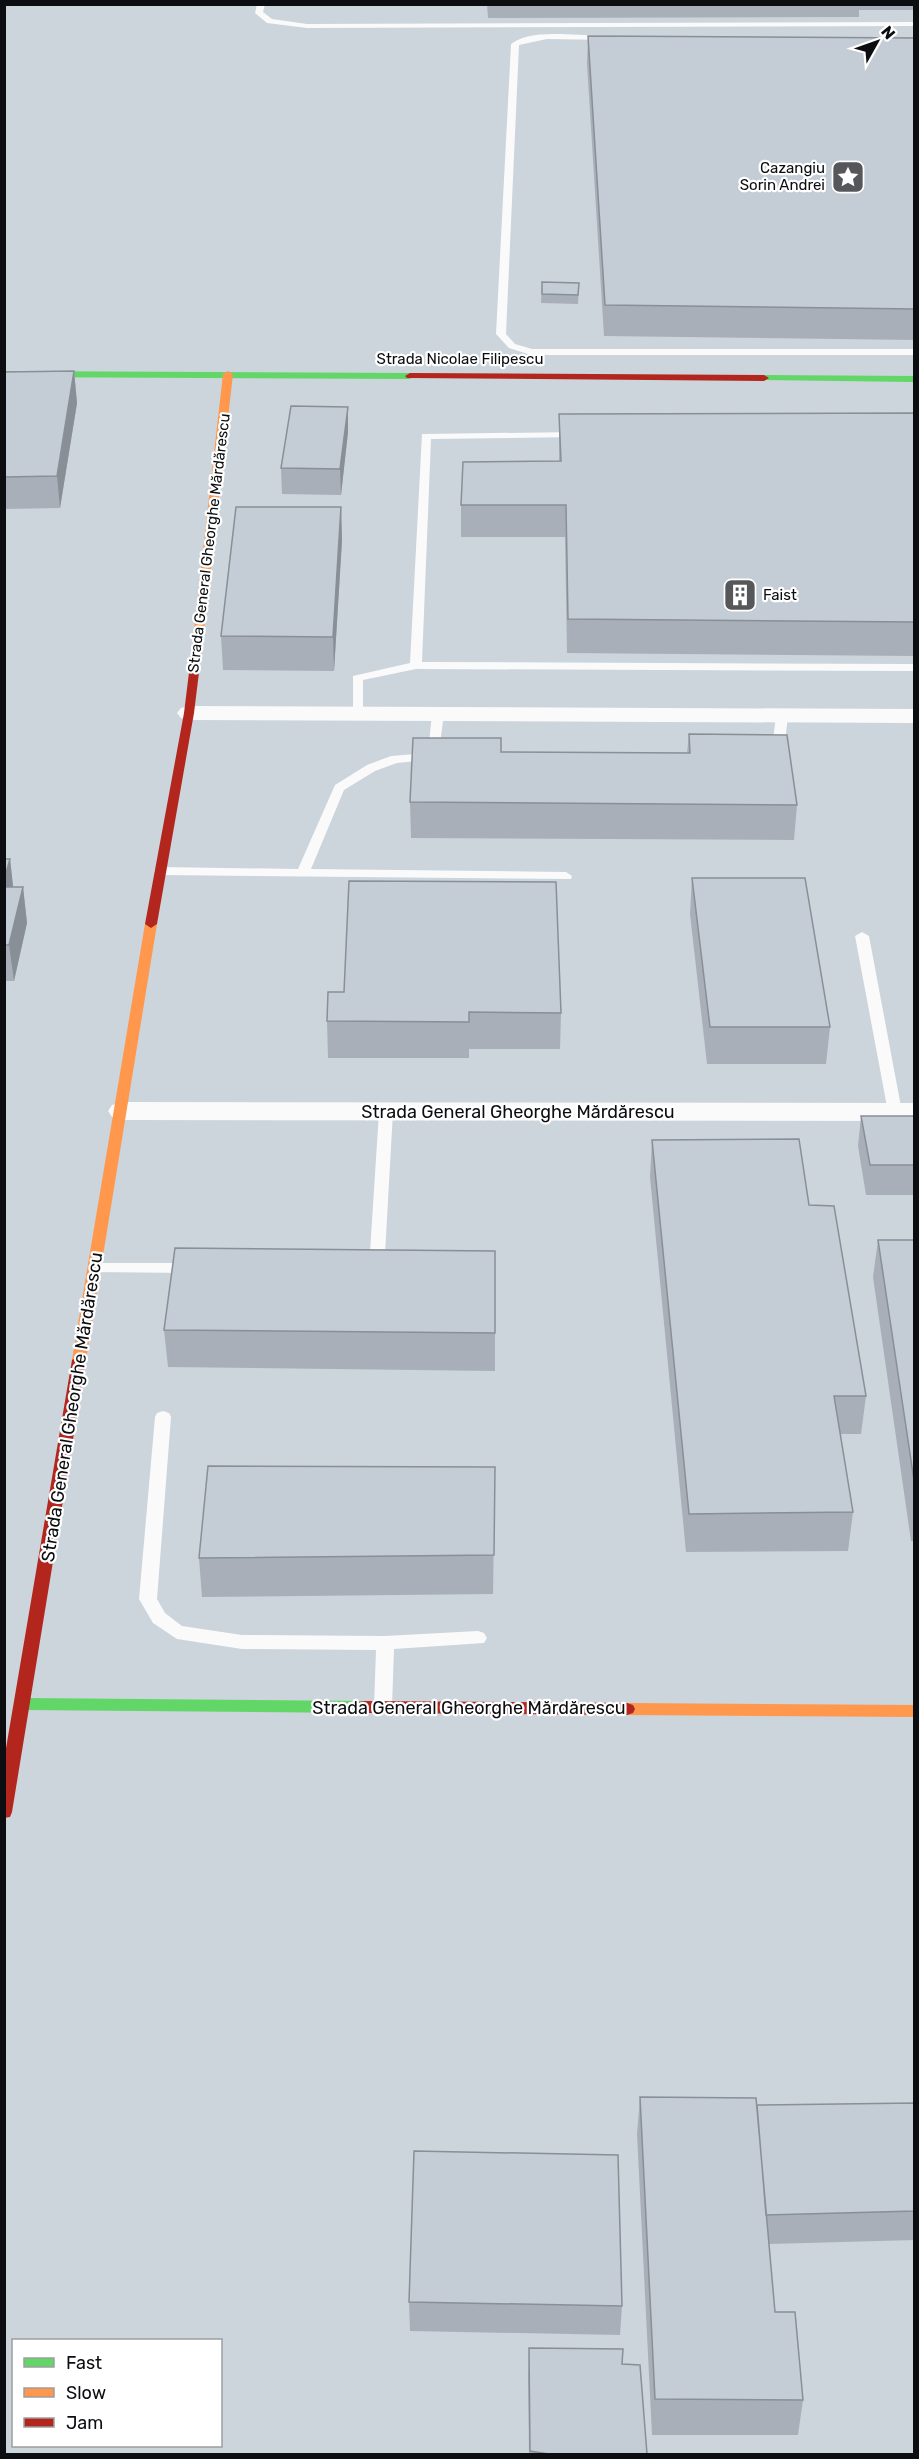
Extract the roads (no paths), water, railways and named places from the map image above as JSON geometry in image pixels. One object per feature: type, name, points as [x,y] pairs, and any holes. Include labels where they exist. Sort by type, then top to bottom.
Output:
[{"type":"street","name":"Strada Nicolae Filipescu","points":[[4,374],[915,379]]},
{"type":"street","name":"Strada General Gheorghe Mărdărescu","points":[[4,1812],[160,871],[189,712],[228,374]]},
{"type":"street","points":[[189,712],[915,716]]},
{"type":"street","name":"Strada General Gheorghe Mărdărescu","points":[[122,1111],[905,1112]]},
{"type":"street","name":"Strada General Gheorghe Mărdărescu","points":[[23,1704],[915,1711]]},
{"type":"lane","points":[[261,4],[259,12],[270,21],[307,26],[915,24]]},
{"type":"lane","points":[[618,38],[535,38],[522,40],[515,44],[501,334],[512,346],[531,352],[915,352]]},
{"type":"lane","points":[[416,666],[426,436],[591,435]]},
{"type":"lane","points":[[357,714],[357,678],[416,666],[915,668]]},
{"type":"lane","points":[[304,871],[339,788],[372,768],[395,759],[440,757],[438,714]]},
{"type":"lane","points":[[757,753],[778,751],[782,716]]},
{"type":"lane","points":[[160,871],[566,876]]},
{"type":"lane","points":[[862,936],[905,1112]]},
{"type":"lane","points":[[352,1269],[368,1262],[377,1254],[386,1112]]},
{"type":"lane","points":[[95,1268],[212,1268]]},
{"type":"lane","points":[[163,1417],[148,1599],[159,1618],[177,1632],[242,1642],[385,1643],[478,1638]]},
{"type":"lane","points":[[383,1707],[385,1643]]},
{"type":"place","name":"Cazangiu Sorin Andrei","points":[[848,177]]},
{"type":"place","name":"Faist","points":[[740,595]]}]
